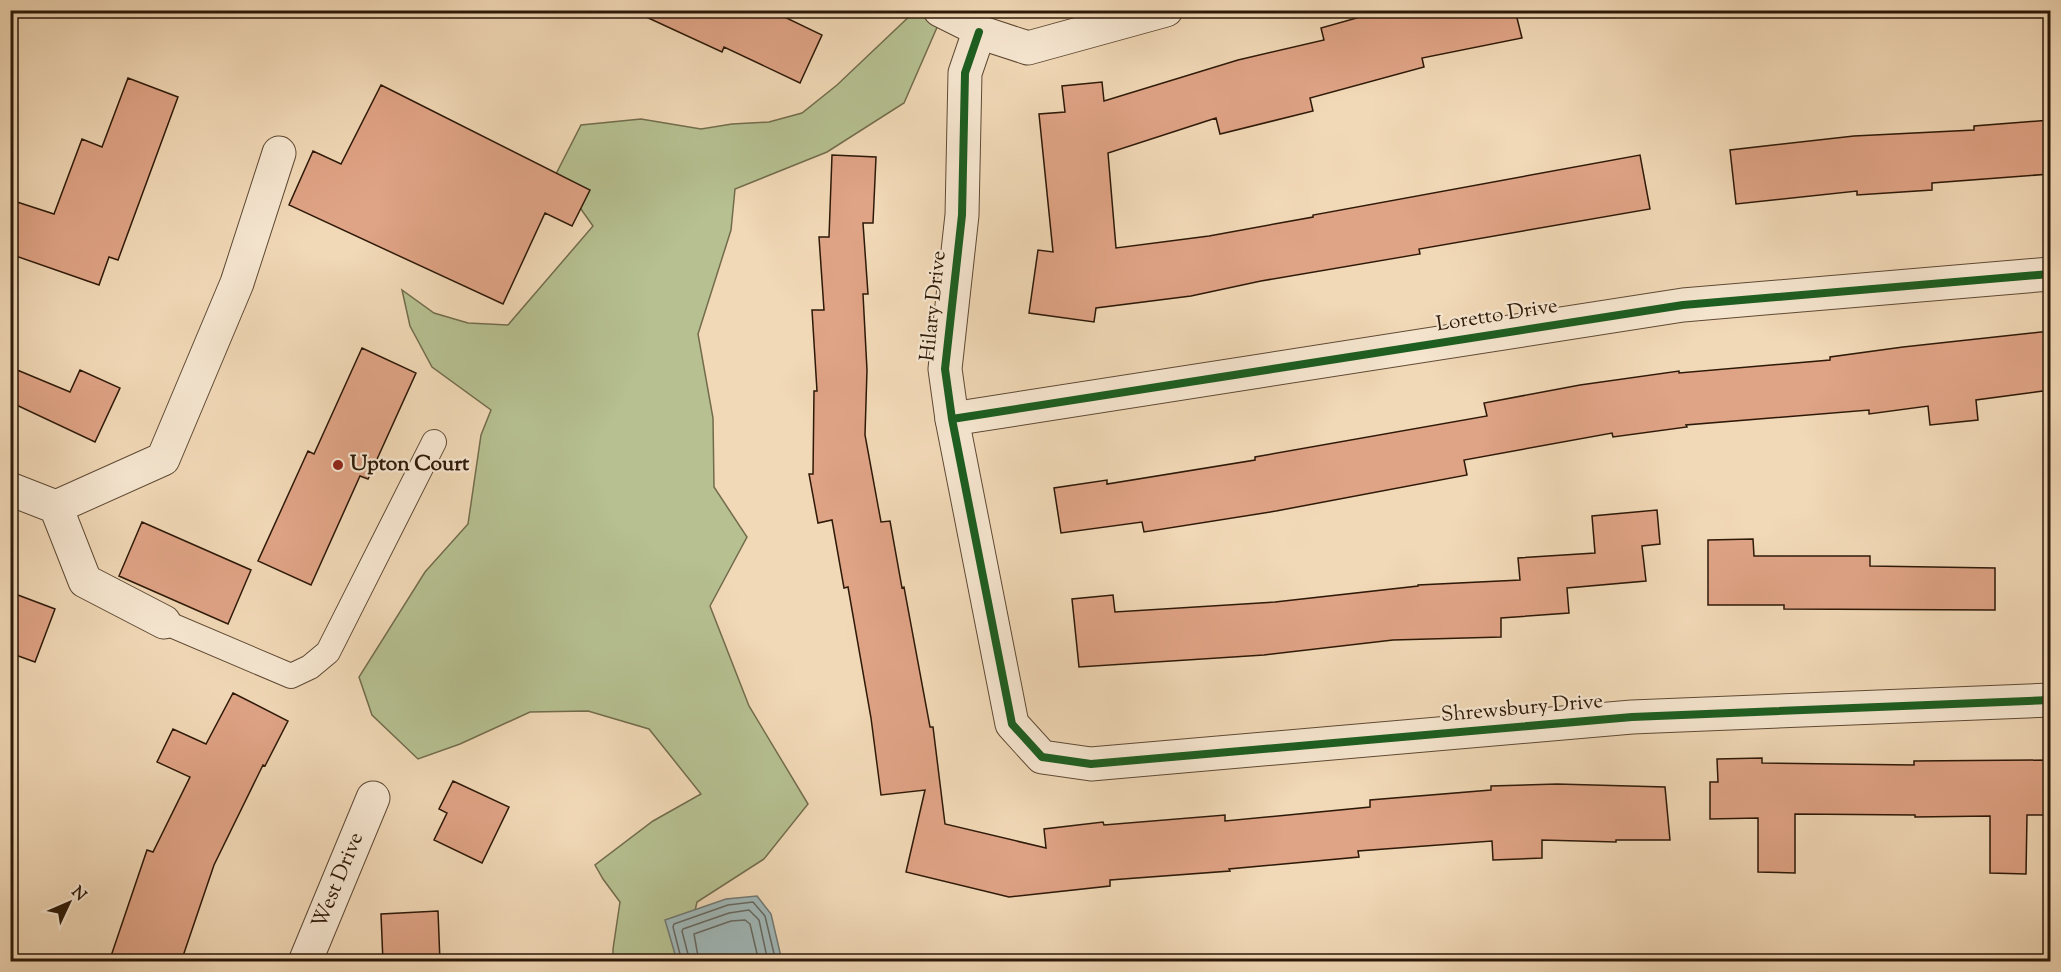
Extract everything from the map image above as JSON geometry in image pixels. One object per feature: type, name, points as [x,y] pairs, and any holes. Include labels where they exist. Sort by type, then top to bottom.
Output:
[{"type":"street","points":[[940,10],[979,32],[1028,48],[1166,10]]},
{"type":"street","name":"Hilary Drive","points":[[979,32],[965,73],[962,215],[945,369],[952,419],[1012,724]]},
{"type":"street","points":[[10,489],[56,507],[163,459],[237,283],[279,153]]},
{"type":"street","name":"Loretto Drive","points":[[952,419],[1683,304],[2050,274]]},
{"type":"street","points":[[56,507],[85,581],[164,622]]},
{"type":"street","name":"Shrewsbury Drive","points":[[1012,724],[1042,756],[1090,764],[1632,717],[2050,700]]},
{"type":"street","name":"West Drive","points":[[305,962],[373,798]]},
{"type":"lane","points":[[164,622],[291,676],[310,667],[328,652],[434,442]]},
{"type":"green space","points":[[915,11],[929,11],[942,16],[904,103],[827,152],[735,189],[731,230],[698,334],[713,418],[714,487],[747,537],[710,606],[749,706],[808,804],[764,859],[697,902],[688,941],[693,961],[613,961],[620,902],[595,865],[653,821],[701,794],[649,729],[588,711],[530,712],[460,744],[418,759],[372,715],[359,677],[425,572],[468,524],[481,435],[491,410],[432,367],[410,326],[402,290],[434,313],[468,323],[508,325],[593,226],[556,174],[581,125],[641,119],[701,129],[769,122],[802,113],[837,85]]},
{"type":"water","points":[[757,896],[771,914],[782,961],[677,961],[665,920],[726,899]]},
{"type":"building","points":[[631,10],[770,10],[822,35],[800,83],[724,47],[722,52]]},
{"type":"building","points":[[1385,10],[1515,10],[1522,38],[1422,58],[1424,67],[1310,98],[1313,111],[1220,134],[1216,118],[1108,153],[1116,248],[1209,236],[1640,155],[1650,209],[1419,249],[1420,254],[1261,281],[1191,296],[1096,308],[1094,322],[1029,313],[1038,250],[1053,252],[1039,114],[1065,112],[1062,86],[1102,82],[1104,101],[1238,60],[1324,40],[1321,28]]},
{"type":"building","points":[[128,78],[178,97],[118,260],[109,257],[99,285],[10,254],[10,222],[17,202],[54,214],[82,139],[102,147]]},
{"type":"building","points":[[381,85],[590,190],[572,226],[545,213],[503,304],[289,205],[313,151],[341,164]]},
{"type":"building","points":[[2050,120],[2050,174],[1932,183],[1932,190],[1857,195],[1857,191],[1736,204],[1730,150],[1854,136],[1974,130],[1974,126]]},
{"type":"building","points":[[832,155],[876,157],[873,223],[863,223],[868,294],[863,294],[867,370],[865,435],[881,522],[890,521],[930,727],[933,727],[945,824],[1046,848],[1044,829],[1103,822],[1104,825],[1225,815],[1225,821],[1370,807],[1370,800],[1491,790],[1491,786],[1557,784],[1665,787],[1670,840],[1616,840],[1616,842],[1542,840],[1542,858],[1493,860],[1492,841],[1358,851],[1359,857],[1229,869],[1230,871],[1110,880],[1110,886],[1009,897],[906,872],[925,790],[881,795],[871,718],[848,587],[844,588],[832,520],[818,523],[809,474],[813,474],[814,391],[817,391],[812,310],[824,310],[819,237],[829,237]]},
{"type":"building","points":[[2050,331],[2050,390],[1976,400],[1978,420],[1930,425],[1928,406],[1869,414],[1869,410],[1686,425],[1687,427],[1613,437],[1612,433],[1464,460],[1467,475],[1276,511],[1144,532],[1142,522],[1061,533],[1054,488],[1107,480],[1107,484],[1255,460],[1255,457],[1487,416],[1484,403],[1580,385],[1679,371],[1679,373],[1830,360],[1830,357],[1903,347]]},
{"type":"building","name":"Upton Court","points":[[362,348],[416,373],[368,479],[360,476],[311,585],[258,561],[308,451],[314,454]]},
{"type":"building","points":[[10,367],[70,392],[80,370],[120,388],[95,442],[10,402]]},
{"type":"building","points":[[1657,510],[1660,544],[1642,546],[1646,581],[1567,588],[1569,613],[1501,618],[1501,637],[1393,640],[1264,655],[1079,667],[1072,599],[1113,595],[1115,612],[1275,602],[1418,585],[1520,580],[1518,558],[1595,553],[1592,516]]},
{"type":"building","points":[[142,522],[251,570],[228,624],[119,576]]},
{"type":"building","points":[[1753,539],[1754,556],[1870,556],[1870,566],[1995,568],[1995,610],[1784,609],[1784,605],[1708,605],[1708,540]]},
{"type":"building","points":[[10,592],[55,609],[35,662],[10,653]]},
{"type":"building","points":[[233,693],[288,721],[265,766],[263,765],[214,865],[181,962],[109,962],[147,850],[153,852],[190,777],[157,762],[173,729],[206,744]]},
{"type":"building","points":[[1762,758],[1762,763],[1914,765],[1914,761],[2050,760],[2050,815],[2027,815],[2026,874],[1990,873],[1990,816],[1795,814],[1795,873],[1758,872],[1758,818],[1710,819],[1710,782],[1718,782],[1717,759]]},
{"type":"building","points":[[453,781],[509,807],[482,863],[434,840],[447,813],[439,809]]},
{"type":"building","points":[[438,911],[440,962],[383,962],[381,914]]},
{"type":"cycle path","points":[[979,32],[965,73],[962,215],[945,369],[952,419],[1012,724],[1042,757],[1091,764],[1632,717],[2050,700]]},
{"type":"cycle path","points":[[952,419],[1683,305],[2050,274]]},
{"type":"place","name":"Upton Court","points":[[338,465]]}]
